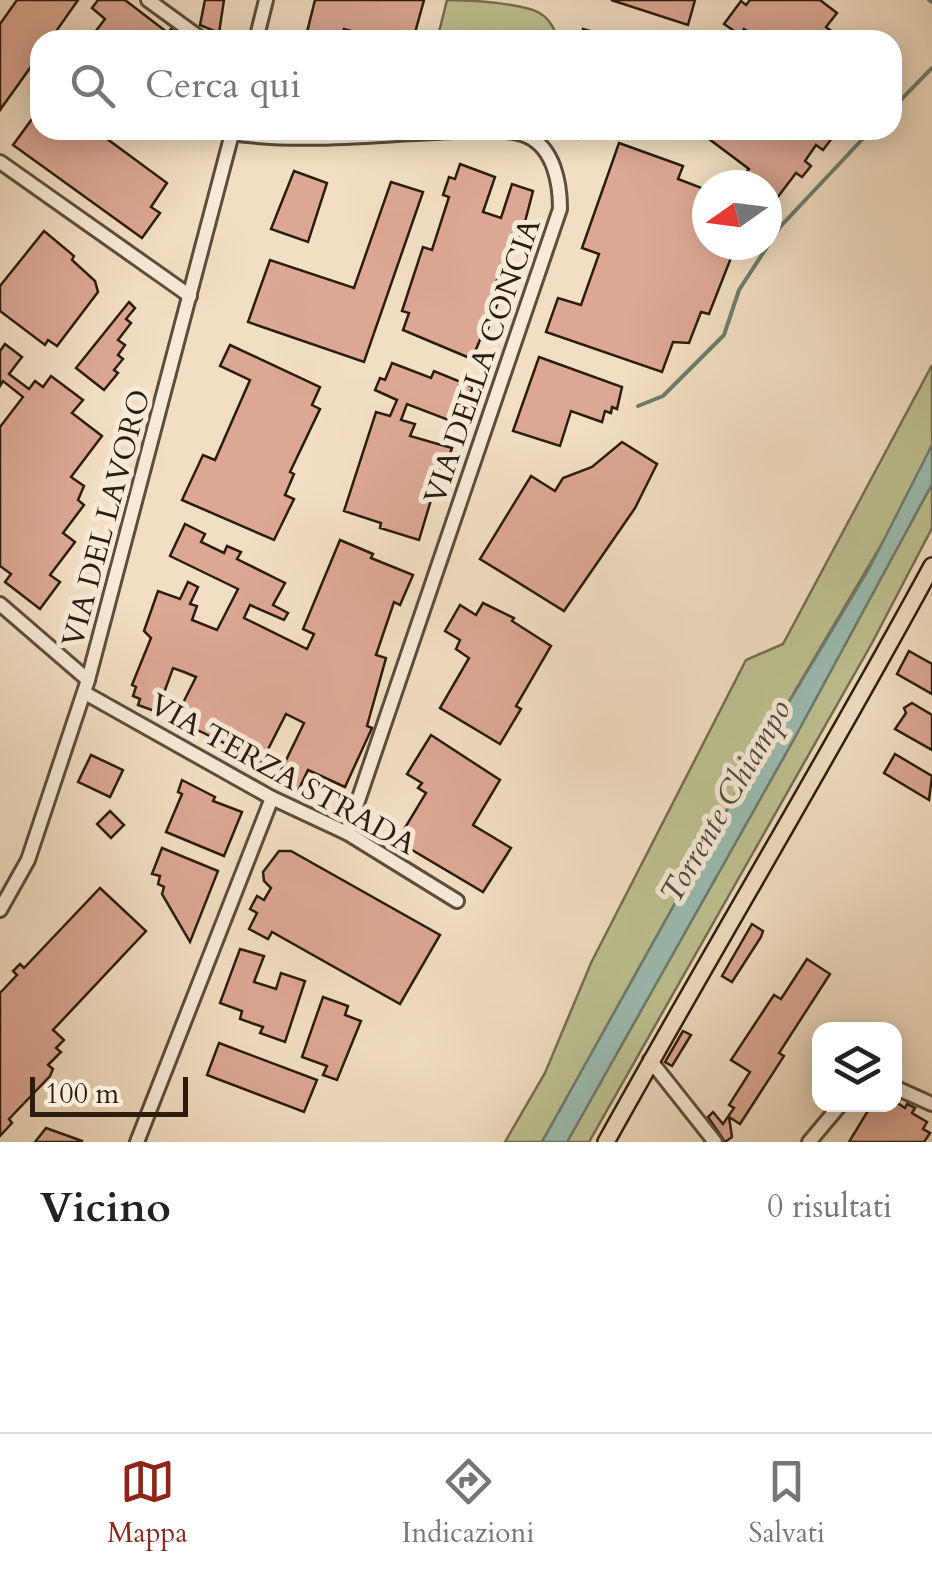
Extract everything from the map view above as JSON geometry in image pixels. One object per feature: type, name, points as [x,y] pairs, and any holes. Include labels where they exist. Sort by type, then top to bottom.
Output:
[{"type":"main road","points":[[606,1142],[841,735],[932,567]]},
{"type":"street","points":[[148,0],[189,30]]},
{"type":"street","points":[[258,30],[266,0]]},
{"type":"street","name":"VIA DEL LAVORO","points":[[0,910],[28,860],[86,687],[231,140]]},
{"type":"street","name":"VIA DELLA CONCIA","points":[[347,834],[560,209],[560,182],[542,148],[532,140]]},
{"type":"street","points":[[0,162],[190,296]]},
{"type":"street","name":"VIA TERZA STRADA","points":[[0,604],[86,687],[272,798],[347,834],[457,901]]},
{"type":"street","points":[[137,1142],[272,798]]},
{"type":"street","points":[[650,1060],[715,1142]]},
{"type":"street","points":[[902,1091],[932,1104]]},
{"type":"street","points":[[809,1142],[834,1112]]},
{"type":"green space","points":[[447,0],[523,7],[541,14],[554,30],[440,30]]},
{"type":"green space","points":[[932,365],[932,445],[893,525],[766,740],[542,1142],[505,1142],[545,1073],[591,963],[746,660],[783,644]]},
{"type":"green space","points":[[932,484],[932,528],[872,643],[589,1142],[567,1142],[794,739]]},
{"type":"water","points":[[932,445],[932,484],[794,739],[567,1142],[542,1142],[766,740],[869,569]]},
{"type":"building","points":[[17,0],[78,0],[57,30],[30,30],[30,68],[0,110],[0,24]]},
{"type":"building","points":[[98,0],[125,0],[164,30],[97,30],[105,19],[92,8]]},
{"type":"building","points":[[205,0],[224,0],[219,30],[200,25]]},
{"type":"building","points":[[315,0],[424,0],[416,30],[308,30]]},
{"type":"building","points":[[611,0],[695,0],[688,25]]},
{"type":"building","points":[[750,0],[820,0],[837,13],[826,27],[830,30],[733,30],[724,24],[741,1],[746,5]]},
{"type":"building","points":[[30,122],[30,140],[109,140],[167,183],[151,207],[160,213],[142,238],[13,145]]},
{"type":"building","points":[[710,140],[830,140],[823,150],[816,145],[805,161],[811,166],[802,177],[796,173],[782,191],[782,170],[748,170]]},
{"type":"building","points":[[619,143],[683,166],[678,179],[692,184],[692,260],[730,260],[709,314],[701,312],[689,343],[673,342],[662,372],[546,332],[558,298],[581,305],[599,254],[582,248]]},
{"type":"building","points":[[460,164],[495,177],[483,212],[501,218],[512,184],[533,191],[521,237],[512,234],[491,298],[499,300],[472,359],[403,330],[409,313],[402,311],[423,247],[432,250],[449,197],[443,195],[449,177],[455,179]]},
{"type":"building","points":[[294,171],[327,183],[308,242],[271,229]]},
{"type":"building","points":[[391,182],[423,192],[364,362],[248,322],[270,260],[354,288]]},
{"type":"building","points":[[44,231],[74,256],[72,260],[95,281],[98,292],[57,346],[48,340],[45,345],[0,311],[0,286]]},
{"type":"building","points":[[129,302],[135,308],[126,319],[131,323],[118,340],[125,345],[118,355],[123,359],[114,370],[118,373],[104,390],[76,368]]},
{"type":"building","points":[[5,344],[22,357],[9,374],[29,389],[35,381],[43,387],[51,376],[83,400],[72,413],[102,436],[71,477],[84,486],[78,500],[84,505],[63,533],[75,542],[50,575],[60,582],[40,609],[5,582],[11,574],[0,566],[0,427],[23,397],[3,381],[0,386],[0,351]]},
{"type":"building","points":[[230,345],[320,387],[312,405],[320,409],[290,472],[294,474],[285,495],[294,499],[274,540],[182,500],[203,455],[215,460],[250,380],[220,366]]},
{"type":"building","points":[[539,357],[622,387],[617,409],[605,411],[602,422],[571,411],[560,446],[513,431]]},
{"type":"building","points":[[392,363],[431,378],[434,371],[473,387],[467,400],[460,398],[451,421],[407,404],[401,420],[415,424],[410,436],[452,448],[444,471],[440,470],[419,540],[344,511],[376,412],[390,416],[397,400],[375,390],[380,378],[385,380]]},
{"type":"building","points":[[622,442],[657,464],[635,508],[564,611],[480,559],[531,476],[555,491],[563,478],[592,467]]},
{"type":"building","points":[[185,524],[205,534],[201,542],[224,553],[227,546],[241,552],[237,559],[285,583],[273,605],[288,613],[284,620],[250,605],[244,618],[307,649],[314,634],[303,629],[340,540],[413,575],[400,605],[394,602],[376,655],[386,658],[367,726],[372,728],[345,787],[308,770],[298,791],[276,781],[304,723],[286,714],[259,767],[226,754],[230,746],[175,719],[196,677],[184,672],[173,668],[157,712],[138,705],[140,699],[133,696],[136,687],[132,685],[151,638],[144,631],[158,591],[180,599],[188,582],[198,587],[190,604],[197,606],[192,620],[217,630],[238,589],[170,556]]},
{"type":"building","points":[[483,603],[514,618],[512,621],[551,646],[516,706],[521,709],[500,744],[440,708],[469,658],[456,649],[460,640],[445,631],[460,605],[476,615]]},
{"type":"building","points":[[909,651],[932,664],[932,694],[897,674]]},
{"type":"building","points":[[912,703],[932,715],[932,750],[895,729],[906,713],[904,708]]},
{"type":"building","points":[[431,735],[500,780],[473,825],[511,848],[483,892],[397,841],[426,793],[418,788],[422,783],[407,774]]},
{"type":"building","points":[[895,754],[932,776],[929,800],[884,773]]},
{"type":"building","points":[[91,755],[123,770],[110,797],[78,782]]},
{"type":"building","points":[[182,780],[215,797],[213,801],[242,812],[224,856],[166,832],[182,794],[178,792]]},
{"type":"building","points":[[110,811],[124,825],[111,838],[97,824]]},
{"type":"building","points":[[162,848],[218,871],[190,942],[162,894],[160,876],[152,874]]},
{"type":"building","points":[[279,851],[291,851],[440,935],[400,1004],[272,932],[268,939],[249,929],[257,913],[250,909],[257,896],[264,900],[271,888],[264,881],[263,872]]},
{"type":"building","points":[[100,888],[146,931],[53,1030],[64,1040],[56,1048],[61,1052],[48,1065],[53,1069],[50,1076],[9,1119],[12,1123],[0,1136],[0,993],[17,975],[13,971],[20,964],[24,968]]},
{"type":"building","points":[[752,924],[763,931],[761,937],[732,982],[722,976]]},
{"type":"building","points":[[240,949],[264,956],[254,982],[276,989],[281,973],[305,981],[285,1042],[260,1033],[263,1027],[240,1019],[242,1011],[220,1003]]},
{"type":"building","points":[[807,959],[830,974],[779,1053],[784,1056],[740,1124],[729,1117],[732,1137],[725,1142],[708,1117],[713,1112],[723,1124],[734,1108],[729,1105],[750,1072],[731,1060],[774,995],[781,999]]},
{"type":"building","points":[[323,997],[348,1006],[345,1015],[361,1021],[337,1080],[323,1075],[327,1066],[302,1057]]},
{"type":"building","points":[[683,1031],[691,1035],[672,1066],[665,1062]]},
{"type":"building","points":[[219,1043],[317,1080],[304,1112],[207,1075]]},
{"type":"building","points":[[907,1104],[915,1108],[912,1113],[927,1122],[923,1129],[930,1133],[924,1142],[849,1142],[867,1112],[902,1112],[902,1106]]},
{"type":"building","points":[[46,1128],[82,1141],[82,1142],[35,1142]]},
{"type":"waterway","points":[[902,99],[932,68]]},
{"type":"waterway","points":[[638,406],[663,396],[724,335],[739,290],[780,227],[862,140]]},
{"type":"water label","name":"Torrente Chiampo","points":[[725,801]]}]
